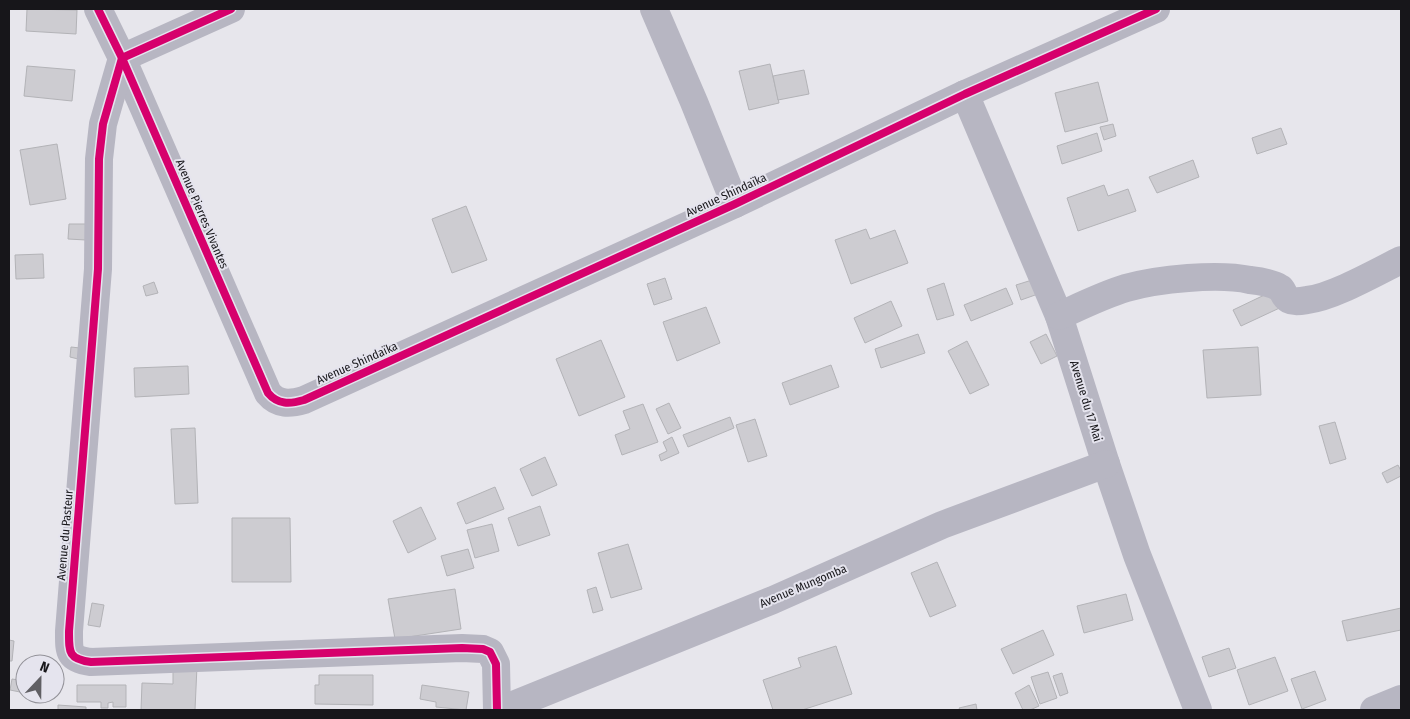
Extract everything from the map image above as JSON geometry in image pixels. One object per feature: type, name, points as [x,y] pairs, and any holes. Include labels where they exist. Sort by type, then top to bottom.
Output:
[{"type":"street","name":"Avenue Pierres Vivantes","points":[[98,9],[122,58],[268,393],[273,399],[284,403],[304,400]]},
{"type":"street","points":[[122,58],[231,9]]},
{"type":"street","points":[[654,9],[735,204]]},
{"type":"street","name":"Avenue Shindaïka","points":[[304,400],[735,204],[965,94],[1156,9]]},
{"type":"street","name":"Avenue du Pasteur","points":[[122,58],[103,124],[99,158],[98,269],[69,631],[72,656],[77,660],[90,662],[452,648],[483,649],[490,652],[496,664],[497,710]]},
{"type":"street","name":"Avenue du 17 Mai","points":[[965,94],[1059,316],[1137,554],[1198,710]]},
{"type":"street","points":[[1059,316],[1126,288],[1200,278],[1230,277],[1250,280],[1282,289],[1286,298],[1290,301],[1308,300],[1332,293],[1401,260]]},
{"type":"street","name":"Avenue Mungomba","points":[[502,710],[773,600],[942,525],[1106,464]]},
{"type":"street","points":[[1374,710],[1401,699]]},
{"type":"building","points":[[27,9],[77,10],[76,34],[26,31]]},
{"type":"building","points":[[770,64],[779,103],[749,110],[739,71]]},
{"type":"building","points":[[27,66],[75,70],[72,101],[24,96]]},
{"type":"building","points":[[804,70],[809,94],[778,100],[773,76]]},
{"type":"building","points":[[1098,82],[1108,121],[1065,132],[1055,93]]},
{"type":"building","points":[[1113,124],[1116,136],[1104,140],[1100,127]]},
{"type":"building","points":[[1281,128],[1287,144],[1257,154],[1252,138]]},
{"type":"building","points":[[1097,133],[1102,151],[1062,164],[1057,146]]},
{"type":"building","points":[[57,144],[66,199],[30,205],[20,150]]},
{"type":"building","points":[[1193,160],[1199,177],[1157,193],[1149,177]]},
{"type":"building","points":[[1104,185],[1108,196],[1128,189],[1136,211],[1078,231],[1067,198]]},
{"type":"building","points":[[466,206],[487,260],[452,273],[432,219]]},
{"type":"building","points":[[69,224],[86,224],[86,240],[68,239]]},
{"type":"building","points":[[866,229],[870,239],[895,230],[908,263],[851,284],[835,240]]},
{"type":"building","points":[[43,254],[44,278],[16,279],[15,255]]},
{"type":"building","points":[[665,278],[672,299],[654,305],[647,284]]},
{"type":"building","points":[[1032,280],[1038,294],[1021,300],[1016,285]]},
{"type":"building","points":[[154,282],[158,293],[146,296],[143,286]]},
{"type":"building","points":[[944,283],[954,315],[937,320],[927,289]]},
{"type":"building","points":[[1006,288],[1013,304],[971,321],[964,305]]},
{"type":"building","points":[[1279,288],[1286,305],[1241,326],[1233,310]]},
{"type":"building","points":[[891,301],[902,326],[865,343],[854,318]]},
{"type":"building","points":[[706,307],[720,343],[677,361],[663,322]]},
{"type":"building","points":[[918,334],[925,353],[881,368],[875,349]]},
{"type":"building","points":[[1046,334],[1057,356],[1041,364],[1030,342]]},
{"type":"building","points":[[601,340],[625,397],[579,416],[556,359]]},
{"type":"building","points":[[967,341],[989,385],[970,394],[948,351]]},
{"type":"building","points":[[71,347],[80,348],[78,359],[70,357]]},
{"type":"building","points":[[1258,347],[1261,395],[1207,398],[1203,350]]},
{"type":"building","points":[[831,365],[839,387],[790,405],[782,383]]},
{"type":"building","points":[[188,366],[189,394],[135,397],[134,368]]},
{"type":"building","points":[[669,403],[681,428],[668,434],[656,409]]},
{"type":"building","points":[[643,404],[658,442],[622,455],[615,435],[630,429],[623,411]]},
{"type":"building","points":[[730,417],[734,428],[688,447],[683,435]]},
{"type":"building","points":[[755,419],[767,456],[748,462],[736,425]]},
{"type":"building","points":[[1335,422],[1346,459],[1330,464],[1319,426]]},
{"type":"building","points":[[195,428],[198,503],[175,504],[171,429]]},
{"type":"building","points":[[672,437],[679,453],[661,461],[659,455],[667,451],[663,442]]},
{"type":"building","points":[[545,457],[557,485],[532,496],[520,469]]},
{"type":"building","points":[[1398,465],[1401,476],[1387,483],[1382,473]]},
{"type":"building","points":[[495,487],[504,509],[466,524],[457,503]]},
{"type":"building","points":[[540,506],[550,535],[518,546],[508,518]]},
{"type":"building","points":[[421,507],[436,539],[408,553],[393,521]]},
{"type":"building","points":[[232,518],[290,518],[291,582],[232,582]]},
{"type":"building","points":[[492,524],[499,551],[475,558],[467,530]]},
{"type":"building","points":[[628,544],[642,589],[611,598],[598,553]]},
{"type":"building","points":[[468,549],[474,568],[447,576],[441,556]]},
{"type":"building","points":[[937,562],[956,606],[930,617],[911,573]]},
{"type":"building","points":[[596,587],[603,610],[593,613],[587,590]]},
{"type":"building","points":[[455,589],[461,629],[395,639],[388,599]]},
{"type":"building","points":[[1126,594],[1133,620],[1084,633],[1077,606]]},
{"type":"building","points":[[92,603],[104,605],[100,627],[88,625]]},
{"type":"building","points":[[1401,608],[1401,630],[1347,641],[1342,621]]},
{"type":"building","points":[[1043,630],[1054,655],[1013,674],[1001,649]]},
{"type":"building","points":[[9,640],[14,641],[12,661],[9,661]]},
{"type":"building","points":[[836,646],[852,694],[802,710],[773,710],[763,680],[801,667],[798,658]]},
{"type":"building","points":[[1229,648],[1236,668],[1209,677],[1202,657]]},
{"type":"building","points":[[1275,657],[1288,691],[1249,705],[1237,670]]},
{"type":"building","points":[[173,665],[197,666],[195,710],[141,710],[142,683],[173,684]]},
{"type":"building","points":[[1315,671],[1326,700],[1302,709],[1291,679]]},
{"type":"building","points":[[1048,672],[1057,698],[1040,704],[1031,677]]},
{"type":"building","points":[[1062,673],[1068,693],[1060,696],[1053,676]]},
{"type":"building","points":[[319,675],[373,675],[373,705],[315,704],[315,685],[319,685]]},
{"type":"building","points":[[12,679],[15,679],[15,691],[10,690]]},
{"type":"building","points":[[77,685],[126,685],[126,707],[113,707],[113,702],[108,703],[108,708],[101,708],[101,702],[77,702]]},
{"type":"building","points":[[422,685],[469,692],[466,710],[436,707],[436,702],[420,699]]},
{"type":"building","points":[[1029,685],[1039,706],[1030,710],[1023,710],[1015,693]]},
{"type":"building","points":[[976,704],[977,710],[960,710],[959,708]]},
{"type":"building","points":[[58,705],[86,707],[86,710],[58,710]]},
{"type":"cycle path","points":[[98,9],[122,58],[268,393],[280,402],[289,403],[304,400],[735,204],[965,94],[1156,9]]},
{"type":"cycle path","points":[[231,9],[122,58],[103,124],[99,159],[98,269],[69,631],[71,653],[78,659],[91,662],[462,648],[483,649],[490,652],[496,664],[497,710]]}]
